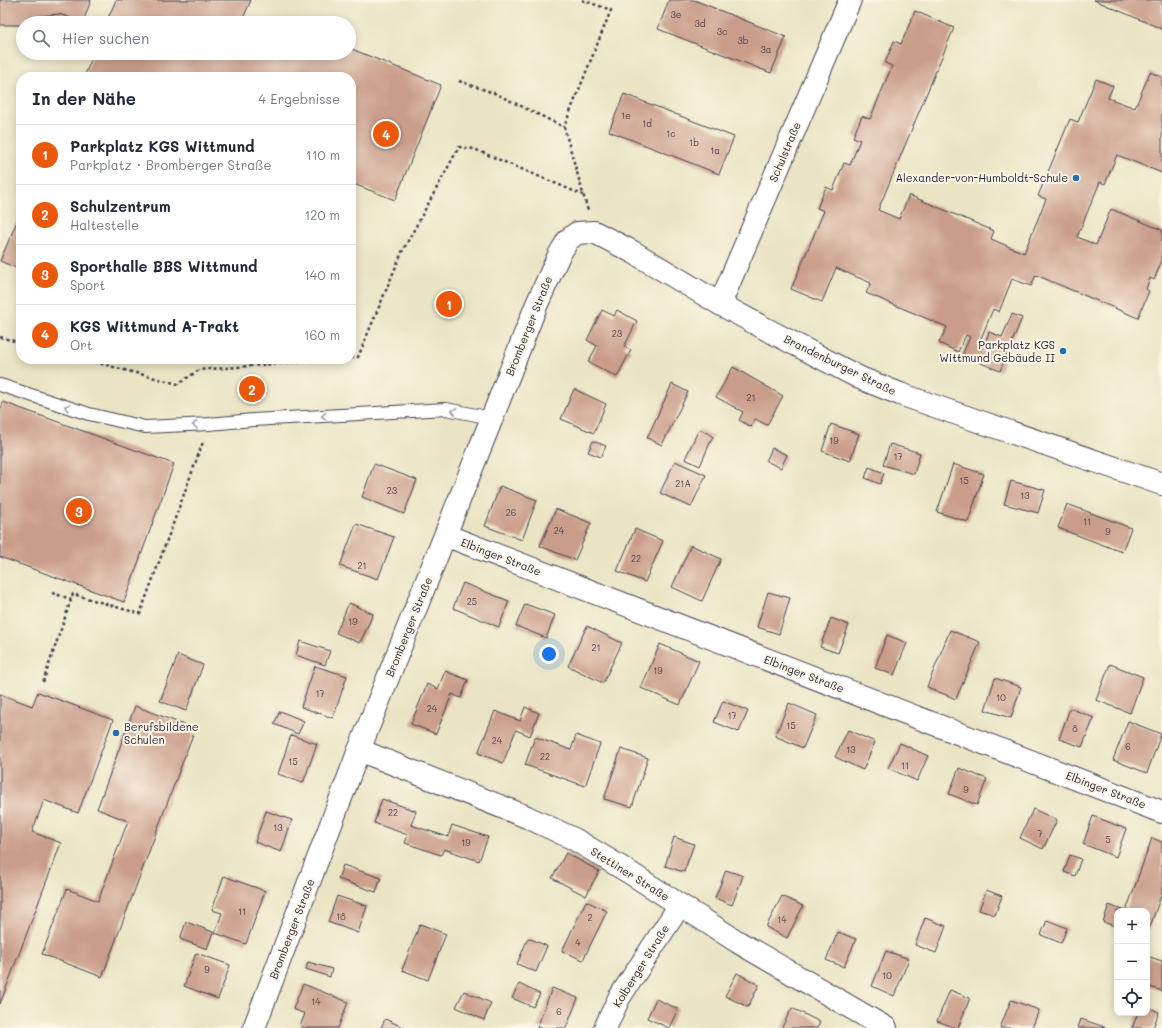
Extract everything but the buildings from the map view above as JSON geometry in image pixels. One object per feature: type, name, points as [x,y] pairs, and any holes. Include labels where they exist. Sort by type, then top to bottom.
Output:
[{"type":"street","name":"Schulstraße","points":[[720,304],[850,0]]},
{"type":"street","name":"Brandenburger Straße","points":[[586,233],[633,252],[720,304],[860,378],[900,394],[1162,484]]},
{"type":"street","name":"Bromberger Straße","points":[[254,1028],[359,750],[536,306],[559,255],[568,240],[586,233]]},
{"type":"street","name":"Elbinger Straße","points":[[445,535],[1162,812]]},
{"type":"street","name":"Stettiner Straße","points":[[359,750],[527,817],[574,839],[738,942],[886,1028]]},
{"type":"street","name":"Kolberger Straße","points":[[605,1028],[620,998],[680,906]]},
{"type":"lane","points":[[0,385],[89,414],[145,426],[209,424],[253,420],[446,409],[492,418]]},
{"type":"path","points":[[582,0],[611,10],[564,127],[583,195],[586,233]]},
{"type":"path","points":[[459,81],[494,93],[564,127]]},
{"type":"path","points":[[356,357],[358,357],[402,252],[458,146],[474,149],[583,195]]},
{"type":"path","points":[[0,337],[16,342]]},
{"type":"path","points":[[102,364],[178,384],[199,370],[275,364]]},
{"type":"path","points":[[42,682],[73,594],[140,614],[209,424]]},
{"type":"path","points":[[52,593],[71,599]]},
{"type":"place","name":"KGS Wittmund A-Trakt","points":[[386,134]]},
{"type":"place","name":"Alexander-von-Humboldt-Schule","points":[[1076,178]]},
{"type":"place","name":"Parkplatz KGS Wittmund","points":[[449,304]]},
{"type":"place","name":"Parkplatz KGS Wittmund Gebäude II","points":[[1063,351]]},
{"type":"place","name":"Schulzentrum","points":[[252,389]]},
{"type":"place","name":"Sporthalle BBS Wittmund","points":[[79,511]]},
{"type":"place","name":"Berufsbildene Schulen","points":[[116,733]]}]
